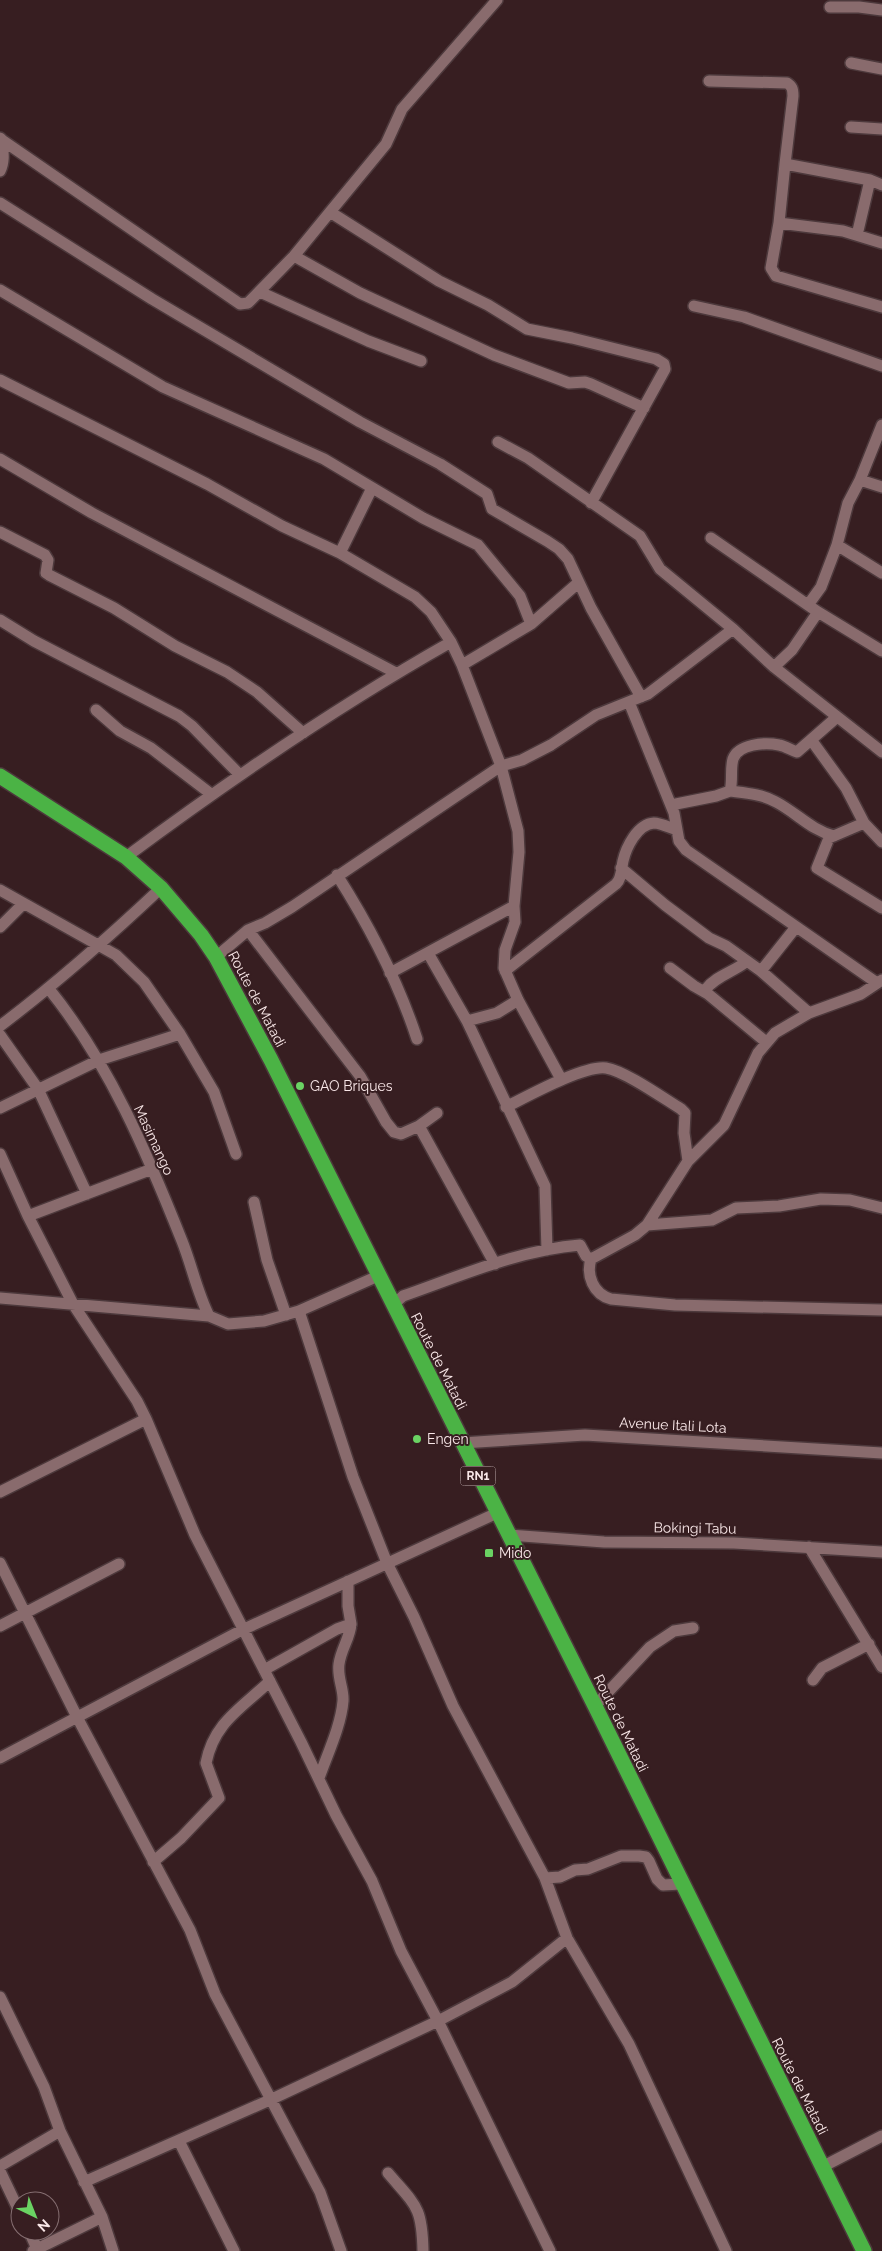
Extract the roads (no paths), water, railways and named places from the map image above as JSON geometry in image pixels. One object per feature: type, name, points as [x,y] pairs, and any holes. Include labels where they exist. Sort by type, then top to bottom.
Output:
[{"type":"highway","name":"Route de Matadi","points":[[0,776],[126,857],[161,888],[201,935],[216,957],[271,1060],[595,1706],[681,1884],[864,2251]]},
{"type":"street","points":[[1,139],[240,304],[248,302],[294,256],[386,144],[402,109],[497,0]]},
{"type":"street","points":[[830,7],[859,7],[882,10]]},
{"type":"street","points":[[852,64],[882,69]]},
{"type":"street","points":[[709,81],[787,83],[793,89],[780,223],[771,268],[776,276],[882,307]]},
{"type":"street","points":[[851,127],[882,129]]},
{"type":"street","points":[[0,171],[4,162],[1,139]]},
{"type":"street","points":[[785,164],[870,180],[882,185]]},
{"type":"street","points":[[857,235],[870,180]]},
{"type":"street","points":[[0,203],[152,299],[360,422],[440,464],[484,492],[489,498],[492,509],[559,549],[568,559],[578,583],[641,697]]},
{"type":"street","points":[[330,212],[438,281],[488,305],[527,329],[656,359],[664,364],[665,370],[591,503]]},
{"type":"street","points":[[780,223],[823,228],[857,235],[882,243]]},
{"type":"street","points":[[294,256],[360,293],[494,355],[569,383],[585,382],[591,384],[644,408]]},
{"type":"street","points":[[0,290],[163,388],[306,450],[423,518],[478,545],[520,596],[531,624]]},
{"type":"street","points":[[260,292],[368,341],[421,361]]},
{"type":"street","points":[[694,306],[744,316],[882,366]]},
{"type":"street","points":[[0,380],[207,484],[282,526],[340,553],[415,597],[431,612],[451,642],[462,665],[501,766],[518,831],[519,862],[514,906],[515,922],[505,950],[505,971],[518,1000],[561,1079]]},
{"type":"street","points":[[808,605],[821,587],[837,545],[848,503],[860,480],[882,425]]},
{"type":"street","points":[[498,442],[528,458],[640,536],[660,569],[733,629],[774,667],[882,752]]},
{"type":"street","points":[[0,459],[92,513],[396,673]]},
{"type":"street","points":[[860,480],[882,487]]},
{"type":"street","points":[[340,553],[372,488]]},
{"type":"street","points":[[0,532],[45,555],[48,560],[46,573],[49,575],[114,608],[175,646],[227,672],[257,692],[303,733]]},
{"type":"street","points":[[711,538],[818,612],[882,651]]},
{"type":"street","points":[[837,545],[882,573]]},
{"type":"street","points":[[462,665],[531,624],[578,583]]},
{"type":"street","points":[[774,667],[792,650],[818,612]]},
{"type":"street","points":[[0,620],[34,642],[179,716],[192,726],[240,775]]},
{"type":"street","points":[[216,957],[248,930],[266,923],[292,907],[501,766],[522,760],[551,745],[596,715],[641,697],[733,629]]},
{"type":"street","points":[[126,857],[211,794],[303,733],[396,673],[451,642]]},
{"type":"street","points":[[629,702],[671,805],[679,841],[686,850],[796,927],[880,982],[861,994],[809,1013],[775,1033],[766,1042],[743,1081],[724,1125],[688,1161],[647,1225],[635,1235],[592,1259],[588,1270],[594,1286],[599,1294],[611,1299],[675,1305],[882,1310]]},
{"type":"street","points":[[96,710],[120,731],[151,748],[211,794]]},
{"type":"street","points":[[730,790],[731,768],[735,754],[738,751],[752,745],[778,745],[797,752],[812,741],[837,717]]},
{"type":"street","points":[[812,741],[846,788],[864,823],[882,842]]},
{"type":"street","points":[[671,805],[716,796],[730,790],[765,797],[816,830],[834,836]]},
{"type":"street","points":[[505,971],[616,884],[620,877],[626,848],[634,836],[648,825],[655,823],[677,830]]},
{"type":"street","points":[[864,823],[829,838],[816,868],[882,908]]},
{"type":"street","points":[[621,868],[665,905],[717,944],[726,946],[761,971],[809,1013]]},
{"type":"street","points":[[337,875],[366,920],[405,1002],[418,1039]]},
{"type":"street","points":[[0,1026],[49,989],[101,945],[161,888]]},
{"type":"street","points":[[0,890],[101,945],[116,955],[144,982],[180,1034],[214,1092],[236,1154]]},
{"type":"street","points":[[0,927],[23,904]]},
{"type":"street","points":[[390,973],[514,906]]},
{"type":"street","points":[[761,971],[796,927]]},
{"type":"street","points":[[248,930],[360,1076],[386,1122],[394,1132],[401,1134],[419,1126],[437,1113]]},
{"type":"street","points":[[428,953],[467,1021],[545,1186],[547,1250]]},
{"type":"street","points":[[708,994],[706,989],[711,983],[736,970],[746,962]]},
{"type":"street","points":[[670,968],[708,994],[766,1042]]},
{"type":"street","name":"Masimango","points":[[49,989],[72,1018],[99,1060],[152,1169],[185,1248],[210,1316]]},
{"type":"street","points":[[467,1021],[497,1013],[518,1000]]},
{"type":"street","points":[[0,1108],[99,1060],[180,1034]]},
{"type":"street","points":[[0,1035],[38,1089],[87,1194]]},
{"type":"street","points":[[506,1107],[561,1079],[604,1067],[611,1069],[680,1108],[685,1114],[686,1120],[684,1133],[688,1161]]},
{"type":"street","points":[[419,1126],[495,1264]]},
{"type":"street","points":[[0,1154],[28,1216],[73,1304],[136,1401],[146,1420],[195,1535],[372,1881],[401,1950],[438,2021],[550,2251]]},
{"type":"street","points":[[28,1216],[152,1169]]},
{"type":"street","points":[[647,1225],[712,1220],[736,1208],[779,1206],[821,1199],[850,1200],[882,1208]]},
{"type":"street","points":[[254,1202],[267,1260],[286,1315]]},
{"type":"street","points":[[393,1305],[402,1296],[495,1264],[547,1250],[580,1244],[586,1256],[592,1259]]},
{"type":"street","points":[[0,1298],[210,1316],[228,1324],[264,1320],[299,1311],[378,1276]]},
{"type":"street","points":[[299,1311],[353,1477],[387,1563],[414,1617],[452,1706],[545,1878],[567,1938],[629,2044],[726,2251]]},
{"type":"street","points":[[0,1492],[146,1420]]},
{"type":"street","name":"Avenue Itali Lota","points":[[462,1443],[585,1435],[882,1452]]},
{"type":"street","points":[[0,1758],[242,1630],[497,1513]]},
{"type":"street","name":"Bokingi Tabu","points":[[509,1535],[604,1542],[689,1542],[882,1552]]},
{"type":"street","points":[[809,1547],[826,1572],[882,1668]]},
{"type":"street","points":[[826,1572],[831,1556],[838,1549]]},
{"type":"street","points":[[0,1563],[77,1716],[190,1930],[215,1994],[320,2192],[341,2251]]},
{"type":"street","points":[[0,1626],[25,1615],[119,1564]]},
{"type":"street","points":[[318,1778],[340,1715],[343,1700],[338,1669],[341,1653],[350,1634],[348,1581]]},
{"type":"street","points":[[264,1670],[337,1629],[351,1624]]},
{"type":"street","points":[[595,1706],[650,1647],[674,1632],[693,1628]]},
{"type":"street","points":[[813,1680],[822,1668],[869,1644]]},
{"type":"street","points":[[153,1862],[181,1838],[219,1798],[206,1764],[218,1729],[230,1715],[270,1681]]},
{"type":"street","points":[[545,1878],[560,1877],[575,1870],[588,1869],[621,1856],[639,1856],[646,1857],[650,1861],[657,1879],[663,1885],[681,1884]]},
{"type":"street","points":[[84,2182],[272,2099],[438,2021],[512,1982],[567,1938]]},
{"type":"street","points":[[0,1997],[44,2087],[60,2131],[102,2217],[114,2251]]},
{"type":"street","points":[[0,2166],[60,2131]]},
{"type":"street","points":[[822,2167],[882,2136]]},
{"type":"street","points":[[179,2140],[234,2251]]},
{"type":"street","points":[[0,2171],[10,2192]]},
{"type":"street","points":[[388,2173],[416,2205],[423,2225],[423,2251]]},
{"type":"street","points":[[36,2250],[102,2217]]},
{"type":"place","name":"GAO Briques","points":[[300,1086]]},
{"type":"place","name":"Engen","points":[[417,1439]]},
{"type":"place","name":"Mido","points":[[489,1553]]}]
